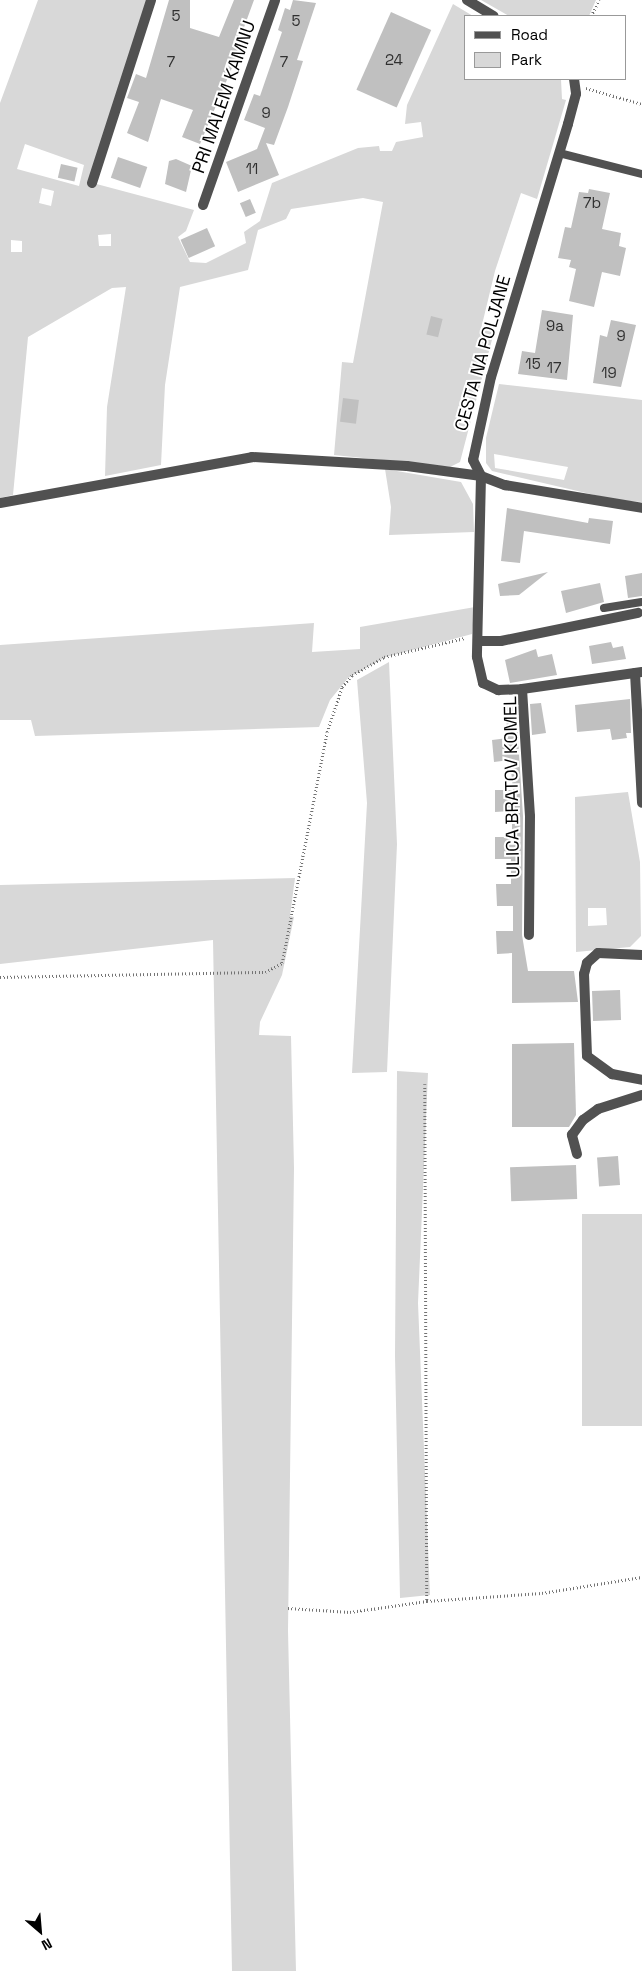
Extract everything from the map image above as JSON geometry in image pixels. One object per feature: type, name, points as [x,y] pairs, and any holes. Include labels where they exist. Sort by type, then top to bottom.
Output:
[{"type":"street","points":[[92,183],[151,0]]},
{"type":"street","name":"PRI MALEM KAMNU","points":[[203,205],[275,0]]},
{"type":"street","points":[[467,0],[492,15]]},
{"type":"street","name":"CESTA NA POLJANE","points":[[481,476],[474,466],[474,447],[559,153],[574,82]]},
{"type":"street","points":[[0,503],[252,458],[387,464],[481,476],[506,485],[642,508]]},
{"type":"street","points":[[481,476],[477,497],[478,673],[483,683],[498,690],[522,689]]},
{"type":"street","points":[[478,638],[501,641],[638,613]]},
{"type":"street","name":"ULICA BRATOV KOMEL","points":[[529,935],[530,816],[522,689],[639,672],[642,803]]},
{"type":"street","points":[[642,955],[598,953],[587,963],[584,974],[587,1056],[612,1074],[642,1080]]},
{"type":"street","points":[[577,1154],[572,1135],[583,1120],[598,1109],[642,1096]]},
{"type":"lane","points":[[559,153],[642,174]]},
{"type":"lane","points":[[604,608],[642,602]]},
{"type":"path","points":[[592,15],[599,0]]},
{"type":"path","points":[[574,82],[642,104]]},
{"type":"path","points":[[0,977],[266,972],[282,963],[328,724],[342,687],[352,675],[384,657],[478,638]]},
{"type":"path","points":[[425,1084],[427,1600]]},
{"type":"path","points":[[288,1608],[350,1612],[427,1600],[542,1593],[642,1577]]},
{"type":"green space","points":[[38,0],[147,0],[89,182],[194,210],[186,231],[178,237],[190,262],[206,263],[246,243],[244,232],[260,221],[272,183],[358,148],[379,146],[380,151],[392,151],[396,142],[423,137],[421,122],[405,124],[407,105],[453,4],[471,15],[464,15],[464,80],[561,80],[562,99],[566,100],[537,199],[521,193],[495,271],[481,329],[494,332],[460,462],[450,467],[334,455],[342,362],[353,363],[383,202],[363,198],[291,209],[286,219],[258,230],[248,270],[180,287],[165,385],[161,465],[105,476],[107,407],[126,287],[112,288],[28,337],[13,495],[0,498],[0,103]],"holes":[[[25,144],[84,165],[79,186],[17,169]],[[42,188],[54,191],[51,206],[39,203]],[[111,234],[111,246],[99,246],[98,235]],[[11,240],[22,241],[22,252],[11,252]]]},
{"type":"green space","points":[[481,0],[596,0],[589,15],[507,15]]},
{"type":"green space","points":[[499,384],[642,400],[642,502],[616,500],[492,471],[486,463],[486,438]],"holes":[[[494,454],[568,467],[564,480],[495,468]]]},
{"type":"green space","points":[[385,469],[461,482],[473,504],[474,532],[389,535],[391,507]]},
{"type":"green space","points":[[475,607],[472,634],[386,657],[348,678],[330,700],[319,727],[35,736],[31,720],[0,720],[0,645],[314,623],[312,652],[360,649],[360,627]]},
{"type":"green space","points":[[389,662],[397,844],[387,1072],[352,1073],[367,803],[357,680]]},
{"type":"green space","points":[[628,792],[640,862],[641,936],[630,947],[576,952],[575,797]],"holes":[[[588,908],[606,908],[607,925],[588,926]]]},
{"type":"green space","points":[[295,878],[290,916],[294,917],[282,975],[260,1022],[259,1035],[291,1036],[294,1168],[288,1631],[296,1971],[232,1971],[213,940],[0,964],[0,885]]},
{"type":"green space","points":[[397,1071],[428,1073],[418,1303],[430,1595],[400,1598],[395,1356]]},
{"type":"green space","points":[[582,1214],[642,1214],[642,1426],[582,1426]]},
{"type":"building","points":[[169,0],[190,0],[190,28],[219,37],[234,0],[254,0],[243,30],[247,32],[200,144],[182,137],[193,110],[161,99],[148,142],[127,133],[139,102],[127,98],[136,74],[146,78]]},
{"type":"building","points":[[293,0],[316,3],[297,60],[303,61],[288,107],[274,145],[266,143],[279,175],[238,192],[226,162],[257,149],[265,128],[244,120],[254,94],[260,96],[282,32],[278,30],[285,8],[290,10]]},
{"type":"building","points":[[391,12],[431,30],[397,108],[356,90]]},
{"type":"building","points":[[118,157],[147,167],[140,188],[111,178]]},
{"type":"building","points":[[176,159],[192,166],[186,192],[165,184],[169,161]]},
{"type":"building","points":[[61,164],[78,168],[74,181],[58,178]]},
{"type":"building","points":[[589,189],[610,193],[602,229],[621,233],[619,246],[626,248],[620,276],[602,272],[594,307],[569,301],[576,269],[569,267],[571,260],[558,258],[565,227],[571,228],[579,192],[588,193]]},
{"type":"building","points":[[250,199],[256,213],[246,217],[240,203]]},
{"type":"building","points":[[207,228],[215,246],[189,258],[181,240]]},
{"type":"building","points":[[542,310],[573,315],[567,380],[518,374],[522,351],[535,353]]},
{"type":"building","points":[[431,316],[443,319],[438,337],[426,334]]},
{"type":"building","points":[[611,320],[636,325],[621,387],[593,383],[600,335],[607,337]]},
{"type":"building","points":[[343,398],[359,400],[356,424],[340,422]]},
{"type":"building","points":[[507,508],[588,523],[589,518],[613,521],[610,544],[524,531],[520,563],[501,561]]},
{"type":"building","points":[[548,572],[519,595],[500,596],[498,584]]},
{"type":"building","points":[[642,573],[642,596],[628,598],[625,576]]},
{"type":"building","points":[[600,583],[604,602],[566,613],[561,591]]},
{"type":"building","points":[[611,642],[613,648],[623,646],[626,659],[592,664],[589,646]]},
{"type":"building","points":[[536,649],[538,657],[552,654],[557,675],[510,683],[505,660]]},
{"type":"building","points":[[630,699],[631,733],[626,733],[627,738],[612,740],[610,729],[577,732],[575,705]]},
{"type":"building","points":[[541,703],[546,733],[532,735],[530,704]]},
{"type":"building","points":[[516,706],[523,816],[522,935],[528,971],[574,971],[578,1002],[512,1003],[512,953],[497,954],[496,931],[513,931],[513,906],[497,906],[496,884],[511,884],[511,859],[495,859],[495,837],[512,837],[512,811],[495,812],[495,790],[513,790],[510,760],[494,762],[492,740],[508,738],[505,707]]},
{"type":"building","points":[[620,990],[621,1020],[593,1021],[592,991]]},
{"type":"building","points":[[574,1043],[576,1115],[569,1127],[512,1127],[512,1044]]},
{"type":"building","points":[[618,1156],[620,1185],[599,1186],[597,1157]]},
{"type":"building","points":[[576,1165],[577,1199],[511,1201],[510,1167]]}]
